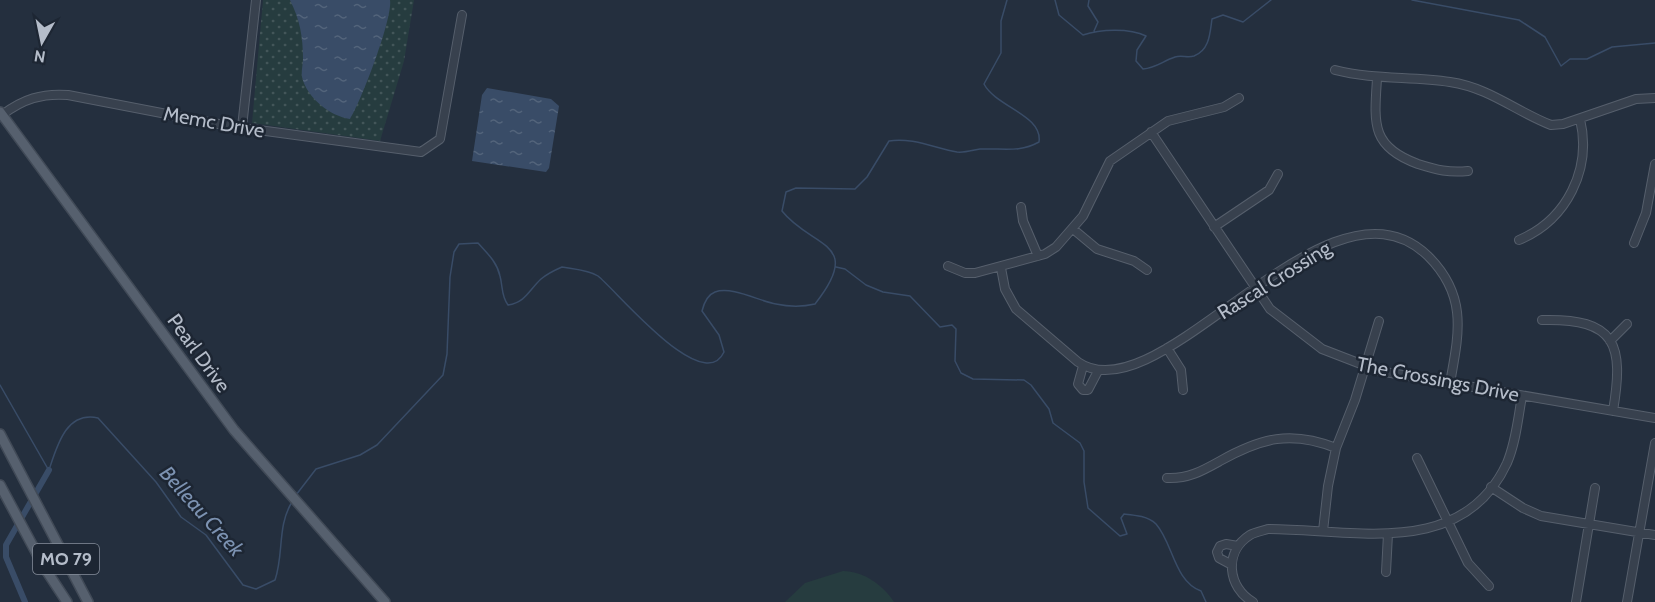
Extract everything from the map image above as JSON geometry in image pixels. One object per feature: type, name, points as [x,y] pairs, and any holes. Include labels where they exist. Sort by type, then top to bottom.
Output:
[{"type":"main road","name":"Pearl Drive","points":[[1,113],[222,414],[281,487],[385,602]]},
{"type":"main road","name":"MO 79","points":[[0,434],[88,602]]},
{"type":"main road","name":"MO 79","points":[[0,485],[26,536],[67,602]]},
{"type":"street","points":[[242,127],[256,0]]},
{"type":"street","name":"Memc Drive","points":[[1,113],[31,98],[55,94],[242,127],[408,153],[421,152],[440,139],[462,15]]},
{"type":"street","points":[[1335,70],[1377,79],[1450,82],[1479,89],[1551,125],[1580,119],[1636,99],[1655,98]]},
{"type":"street","points":[[1377,79],[1377,129],[1381,140],[1390,151],[1444,173],[1468,171]]},
{"type":"street","points":[[948,266],[965,273],[1001,268],[1038,256],[1056,247],[1083,216],[1110,161],[1168,121],[1224,107],[1239,98]]},
{"type":"street","points":[[1519,240],[1548,224],[1570,196],[1583,157],[1585,139],[1580,119]]},
{"type":"street","name":"The Crossings Drive","points":[[1151,132],[1270,309],[1302,336],[1338,357],[1365,367],[1655,418]]},
{"type":"street","points":[[1634,243],[1646,213],[1655,164]]},
{"type":"street","points":[[1214,226],[1269,190],[1278,174]]},
{"type":"street","points":[[1021,207],[1023,221],[1038,256]]},
{"type":"street","points":[[1073,229],[1097,249],[1134,261],[1147,270]]},
{"type":"street","name":"Rascal Crossing","points":[[1001,268],[1005,289],[1016,309],[1083,366],[1098,371],[1118,370],[1167,348],[1292,264],[1336,241],[1368,234],[1385,235],[1406,242],[1425,254],[1438,266],[1448,281],[1456,301],[1459,335],[1450,383]]},
{"type":"street","points":[[1542,320],[1588,326],[1603,332],[1618,357],[1619,375],[1613,411]]},
{"type":"street","points":[[1323,531],[1328,486],[1336,448],[1355,400],[1378,321]]},
{"type":"street","points":[[1610,341],[1627,324]]},
{"type":"street","points":[[1167,348],[1181,370],[1183,390]]},
{"type":"street","points":[[1083,366],[1078,384],[1083,390],[1088,390],[1098,371]]},
{"type":"street","points":[[1253,602],[1242,596],[1231,573],[1238,546],[1251,535],[1268,529],[1408,534],[1448,522],[1471,508],[1491,487],[1511,451],[1522,396]]},
{"type":"street","points":[[1167,478],[1190,477],[1248,445],[1272,438],[1321,442],[1336,448]]},
{"type":"street","points":[[1627,602],[1655,443]]},
{"type":"street","points":[[1416,458],[1472,569],[1490,586]]},
{"type":"street","points":[[1491,487],[1522,508],[1541,516],[1655,535]]},
{"type":"street","points":[[1576,602],[1595,488]]},
{"type":"street","points":[[1386,572],[1388,534]]},
{"type":"street","points":[[1232,565],[1219,558],[1217,552],[1220,546],[1226,544],[1238,546]]},
{"type":"green space","points":[[263,0],[414,0],[404,61],[380,141],[252,123]]},
{"type":"green space","points":[[843,571],[858,573],[872,580],[894,602],[785,602],[805,583]]},
{"type":"water","points":[[290,0],[390,0],[387,24],[375,60],[350,119],[335,114],[320,105],[305,85],[302,75],[302,36]]},
{"type":"water","points":[[487,88],[551,99],[559,106],[549,168],[546,172],[472,161],[482,95]]},
{"type":"waterway","name":"Belleau Creek","points":[[296,495],[316,469],[360,455],[377,445],[443,375],[447,354],[450,277],[454,252],[459,244],[478,243],[491,258],[499,271],[503,295],[508,305],[519,301],[541,279],[562,267],[590,272],[598,276],[660,336],[680,352],[698,361],[713,362],[724,352],[719,335],[702,311],[706,300],[712,293],[729,291],[786,306],[815,304],[829,283],[835,268],[834,257],[828,248],[794,223],[782,211],[786,192],[796,188],[855,189],[867,177],[889,141],[914,142],[960,152],[980,149],[1018,149],[1039,142],[1034,125],[998,99],[984,84],[1001,53],[1001,21],[1007,0]]},
{"type":"waterway","points":[[1055,0],[1059,15],[1083,35],[1115,30],[1146,36],[1137,50],[1136,61],[1143,69],[1175,57],[1192,57],[1203,50],[1206,45],[1212,19],[1223,15],[1243,22],[1271,0]]},
{"type":"waterway","name":"Belleau Creek","points":[[1089,0],[1088,6],[1098,22],[1094,31]]},
{"type":"waterway","points":[[1412,0],[1519,20],[1545,37],[1561,66],[1570,59],[1587,59],[1612,47],[1655,43]]},
{"type":"waterway","points":[[836,267],[845,269],[866,285],[883,292],[910,296],[940,327],[952,325],[956,329],[955,361],[961,373],[973,379],[1024,380],[1031,385],[1049,409],[1053,423],[1080,443],[1084,451],[1084,482],[1088,508],[1120,536],[1127,534],[1121,518],[1124,514],[1141,516],[1153,521],[1162,532],[1179,570],[1192,586],[1201,591],[1206,602]]},
{"type":"waterway","points":[[0,385],[48,469]]},
{"type":"waterway","name":"Belleau Creek","points":[[49,470],[64,432],[78,420],[87,417],[98,418],[156,482],[181,517],[206,535],[243,585],[256,589],[275,580],[282,530],[292,502]]},
{"type":"waterway","name":"Belleau Creek","points":[[25,602],[6,557],[6,545],[49,470]]}]
